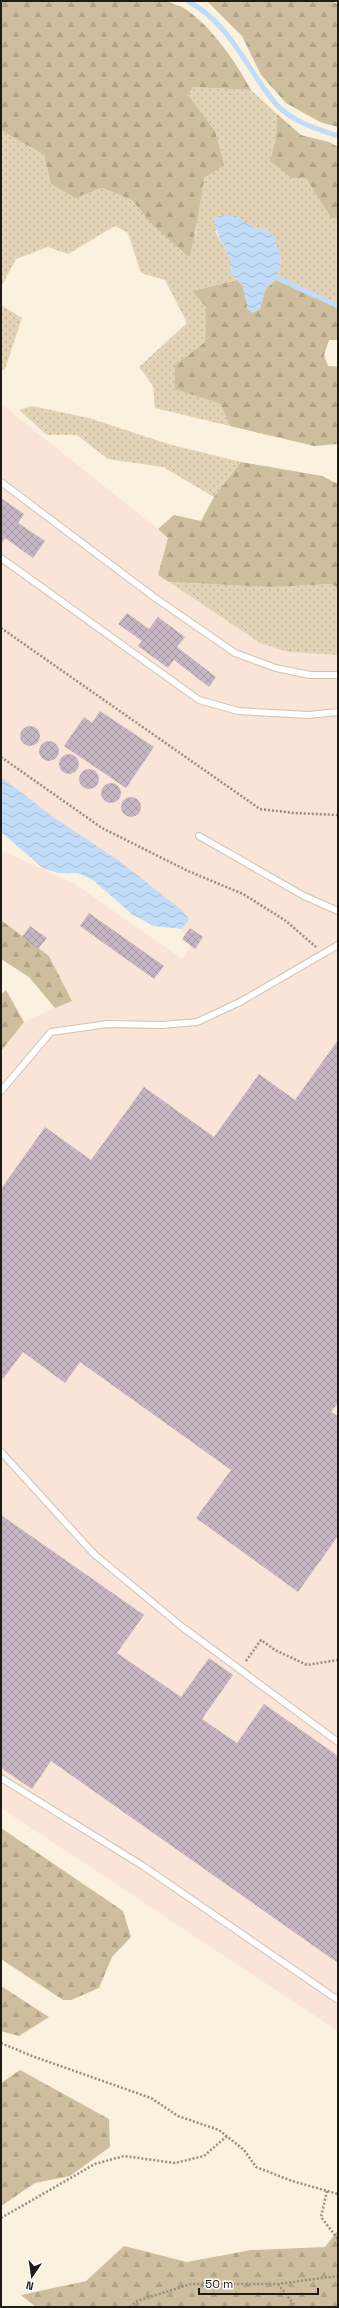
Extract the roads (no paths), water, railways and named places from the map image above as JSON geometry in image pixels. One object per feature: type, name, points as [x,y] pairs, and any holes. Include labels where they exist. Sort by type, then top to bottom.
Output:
[{"type":"lane","points":[[1,482],[154,597],[235,653],[276,668],[310,675],[338,675]]},
{"type":"lane","points":[[1,558],[198,700],[238,711],[308,714],[338,712]]},
{"type":"lane","points":[[199,836],[304,896],[338,912]]},
{"type":"lane","points":[[1,1090],[52,1032],[108,1024],[162,1026],[198,1022],[240,1002],[338,945]]},
{"type":"lane","points":[[1,1452],[94,1554],[181,1626],[338,1742]]},
{"type":"lane","points":[[1,1778],[143,1866],[338,2000]]},
{"type":"water","points":[[219,215],[236,216],[254,228],[267,230],[275,238],[281,261],[277,278],[265,290],[260,309],[253,313],[248,310],[243,286],[230,273],[231,265],[227,252],[215,227],[214,219]]},
{"type":"water","points":[[1,777],[56,819],[118,860],[183,911],[189,919],[182,929],[154,926],[133,915],[93,880],[78,873],[58,873],[44,869],[1,832]]},
{"type":"waterway","points":[[188,1],[203,11],[227,35],[265,90],[282,110],[289,116],[305,124],[338,136]]},
{"type":"waterway","points":[[277,278],[338,306]]}]
